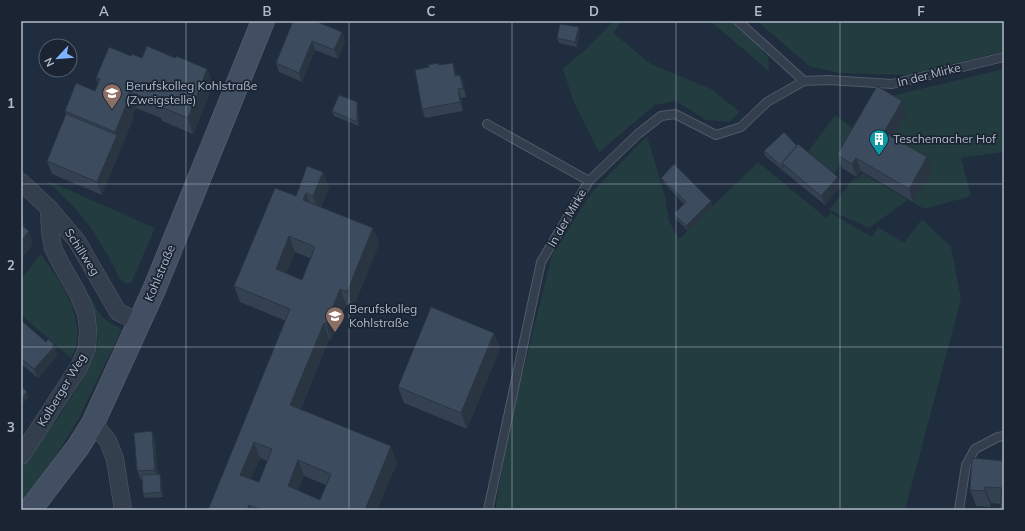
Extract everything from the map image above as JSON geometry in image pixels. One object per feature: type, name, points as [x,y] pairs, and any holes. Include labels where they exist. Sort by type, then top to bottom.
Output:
[{"type":"street","name":"Kohlstraße","points":[[30,510],[78,447],[93,424],[157,282],[263,21]]},
{"type":"street","name":"Schillweg","points":[[21,182],[49,208],[77,241],[118,312],[139,322]]},
{"type":"street","name":"Kolberger Weg","points":[[21,456],[79,367],[87,348],[88,330],[86,313],[77,292],[53,248],[49,208]]},
{"type":"street","points":[[93,424],[108,441],[115,459],[123,510]]},
{"type":"lane","points":[[738,21],[804,81]]},
{"type":"lane","name":"In der Mirke","points":[[488,510],[541,262],[589,181],[638,134],[661,116],[675,114],[716,135],[741,127],[767,102],[804,81],[828,80],[892,84],[1004,57]]},
{"type":"lane","points":[[487,124],[589,181]]},
{"type":"lane","points":[[959,510],[966,465],[975,449],[998,437],[1004,436]]},
{"type":"green space","points":[[614,21],[622,21],[613,33],[651,64],[711,89],[740,112],[729,122],[706,120],[676,101],[655,105],[599,152],[573,100],[563,69]]},
{"type":"green space","points":[[710,21],[731,21],[768,57],[769,71]]},
{"type":"green space","points":[[757,21],[1004,21],[1004,51],[909,75],[839,73],[809,66]]},
{"type":"green space","points":[[1004,69],[1004,152],[961,158],[971,196],[924,209],[913,202],[932,170],[889,144],[887,97]]},
{"type":"green space","points":[[835,115],[859,133],[834,174],[808,152]]},
{"type":"green space","points":[[647,136],[665,196],[669,221],[679,239],[758,162],[826,218],[831,213],[872,237],[878,227],[904,243],[922,219],[951,247],[961,299],[905,510],[495,510],[510,424],[552,255],[592,192]]},
{"type":"green space","points":[[862,173],[908,200],[869,228],[829,210],[854,178],[858,179]]},
{"type":"green space","points":[[46,180],[155,228],[131,283],[126,284],[120,279],[91,228],[73,206]]},
{"type":"green space","points":[[41,254],[61,284],[72,306],[77,329],[77,343],[71,358],[21,315],[21,279]]},
{"type":"green space","points":[[84,294],[90,295],[96,308],[105,319],[122,329],[78,420],[54,459],[21,504],[21,469],[60,415],[80,383],[96,351],[98,337]]},
{"type":"building","points":[[293,21],[315,21],[342,32],[334,50],[312,41],[299,73],[276,63]]},
{"type":"building","points":[[560,24],[579,27],[575,42],[557,38]]},
{"type":"building","points":[[147,46],[207,69],[188,118],[156,105],[157,103],[130,92],[115,132],[65,111],[76,83],[95,91],[100,79],[96,78],[109,47],[131,56],[132,54],[142,58]]},
{"type":"building","points":[[438,63],[439,65],[453,63],[455,76],[460,75],[463,88],[458,89],[460,102],[422,109],[415,70],[429,67],[428,65]]},
{"type":"building","name":"Teschemacher Hof","points":[[877,86],[902,101],[884,132],[927,157],[909,189],[856,158],[852,164],[837,155]]},
{"type":"building","points":[[339,95],[357,102],[357,122],[332,111]]},
{"type":"building","points":[[66,114],[117,135],[97,182],[47,161]]},
{"type":"building","points":[[784,132],[797,146],[782,163],[784,168],[764,151]]},
{"type":"building","points":[[798,144],[838,177],[821,196],[782,163]]},
{"type":"building","points":[[674,164],[711,201],[686,226],[674,214],[686,202],[661,178]]},
{"type":"building","points":[[307,166],[323,172],[313,196],[306,193],[303,200],[373,228],[347,292],[340,289],[326,324],[324,323],[290,405],[391,446],[365,510],[262,510],[249,505],[247,510],[208,510],[290,309],[234,286],[275,188],[296,196]],"holes":[[[289,236],[315,247],[302,280],[276,269]],[[254,442],[272,449],[259,482],[240,475]],[[298,460],[331,474],[320,500],[288,486]]]},
{"type":"building","points":[[21,225],[29,231],[21,241]]},
{"type":"building","points":[[431,307],[494,333],[461,413],[398,387]]},
{"type":"building","points":[[22,321],[46,342],[48,339],[54,344],[52,347],[53,348],[34,369],[21,358]]},
{"type":"building","points":[[21,386],[27,392],[21,399]]},
{"type":"building","points":[[152,431],[155,470],[137,471],[134,433]]},
{"type":"building","points":[[972,458],[1004,461],[1004,510],[1000,510],[1002,488],[985,487],[985,491],[970,490]]},
{"type":"building","points":[[160,474],[161,492],[143,494],[142,475]]},
{"type":"place","name":"Berufskolleg Kohlstraße (Zweigstelle)","points":[[112,110]]},
{"type":"place","name":"Teschemacher Hof","points":[[879,156]]},
{"type":"place","name":"Berufskolleg Kohlstraße","points":[[335,333]]}]
